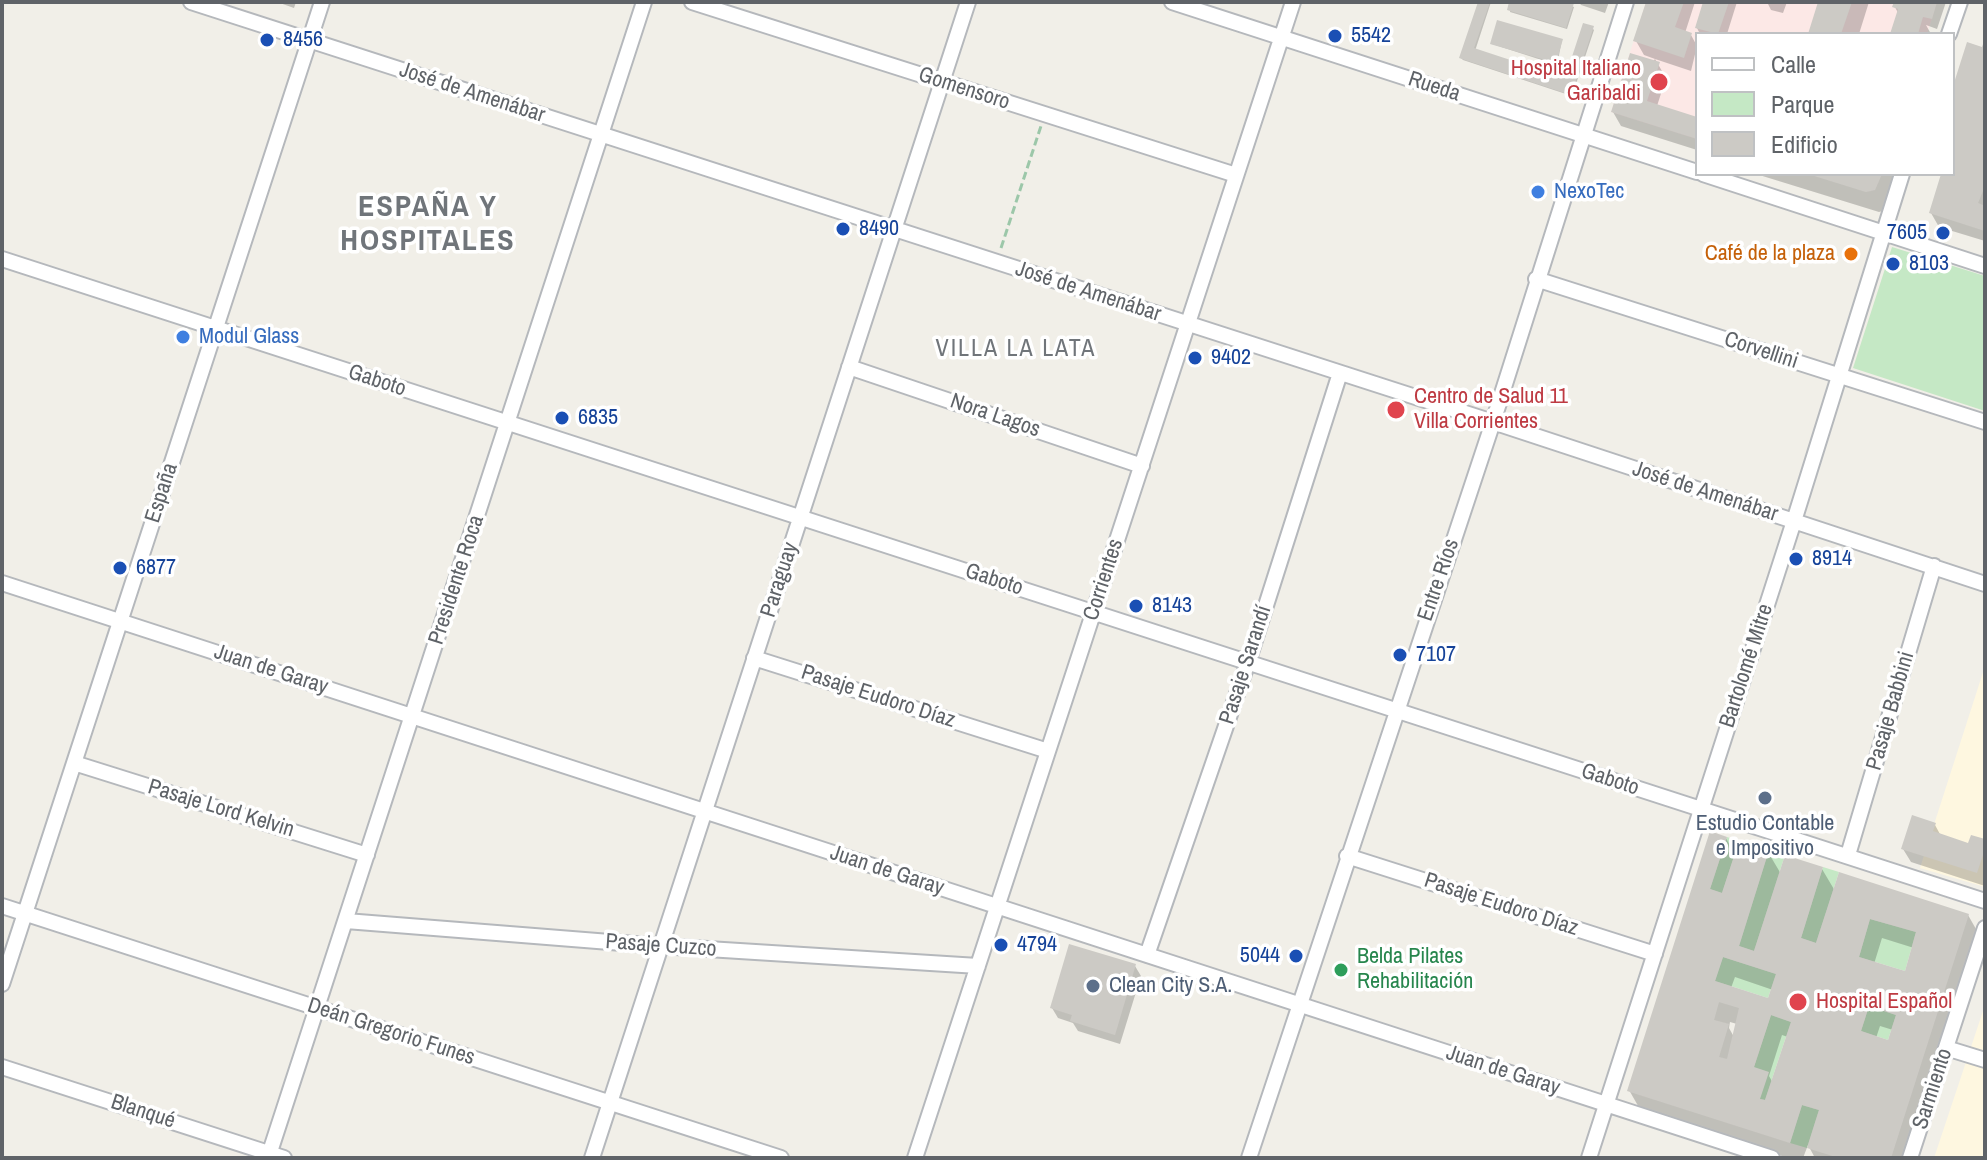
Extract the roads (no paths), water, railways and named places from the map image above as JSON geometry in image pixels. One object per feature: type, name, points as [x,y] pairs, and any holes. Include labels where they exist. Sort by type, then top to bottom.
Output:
[{"type":"street","name":"José de Amenábar","points":[[191,2],[1985,584]]},
{"type":"street","name":"España","points":[[2,984],[322,2]]},
{"type":"street","name":"Presidente Roca","points":[[274,1156],[317,1008],[644,2]]},
{"type":"street","name":"Gomensoro","points":[[692,2],[1236,175]]},
{"type":"street","name":"Paraguay","points":[[592,1158],[968,2]]},
{"type":"street","name":"Rueda","points":[[1172,2],[1695,171]]},
{"type":"street","name":"Corrientes","points":[[915,1158],[1293,2]]},
{"type":"street","name":"Entre Ríos","points":[[1249,1158],[1493,422],[1626,2]]},
{"type":"street","points":[[1950,32],[1960,2]]},
{"type":"street","name":"Rueda","points":[[1709,176],[1985,266]]},
{"type":"street","name":"Bartolomé Mitre","points":[[1589,1158],[1901,176]]},
{"type":"street","name":"Gaboto","points":[[2,259],[1985,901]]},
{"type":"street","name":"Corvellini","points":[[1536,279],[1985,422]]},
{"type":"street","name":"Nora Lagos","points":[[849,367],[1142,466]]},
{"type":"street","name":"Pasaje Sarandí","points":[[1147,955],[1248,662],[1340,373]]},
{"type":"street","name":"Pasaje Babbini","points":[[1848,855],[1934,566]]},
{"type":"street","name":"Juan de Garay","points":[[2,583],[1772,1158]]},
{"type":"street","name":"Pasaje Eudoro Díaz","points":[[754,658],[1048,751]]},
{"type":"street","name":"Pasaje Lord Kelvin","points":[[74,763],[367,855]]},
{"type":"street","name":"Pasaje Eudoro Díaz","points":[[1347,856],[1655,954]]},
{"type":"street","name":"Deán Gregorio Funes","points":[[2,906],[781,1158]]},
{"type":"street","name":"Pasaje Cuzco","points":[[346,921],[660,946],[978,966]]},
{"type":"street","name":"Sarmiento","points":[[1910,1158],[1985,928]]},
{"type":"street","points":[[1946,1048],[1985,1060]]},
{"type":"street","name":"Blanqué","points":[[2,1067],[274,1156]]},
{"type":"place","name":"5542","points":[[1335,36]]},
{"type":"place","name":"8456","points":[[267,40]]},
{"type":"place","name":"Hospital Italiano Garibaldi","points":[[1659,82]]},
{"type":"place","name":"NexoTec","points":[[1538,192]]},
{"type":"place","name":"8490","points":[[843,229]]},
{"type":"place","name":"7605","points":[[1943,233]]},
{"type":"place","name":"Café de la plaza","points":[[1851,254]]},
{"type":"place","name":"8103","points":[[1893,264]]},
{"type":"place","name":"Modul Glass","points":[[183,337]]},
{"type":"place","name":"9402","points":[[1195,358]]},
{"type":"place","name":"Centro de Salud 11 Villa Corrientes","points":[[1396,410]]},
{"type":"place","name":"6835","points":[[562,418]]},
{"type":"place","name":"8914","points":[[1796,559]]},
{"type":"place","name":"6877","points":[[120,568]]},
{"type":"place","name":"8143","points":[[1136,606]]},
{"type":"place","name":"7107","points":[[1400,655]]},
{"type":"place","name":"Estudio Contable e Impositivo","points":[[1765,798]]},
{"type":"place","name":"4794","points":[[1001,945]]},
{"type":"place","name":"5044","points":[[1296,956]]},
{"type":"place","name":"Belda Pilates Rehabilitación","points":[[1341,970]]},
{"type":"place","name":"Clean City S.A.","points":[[1093,986]]},
{"type":"place","name":"Hospital Español","points":[[1798,1002]]},
{"type":"district","name":"ESPAÑA Y HOSPITALES","points":[[428,225]]},
{"type":"district","name":"VILLA LA LATA","points":[[1016,350]]}]
